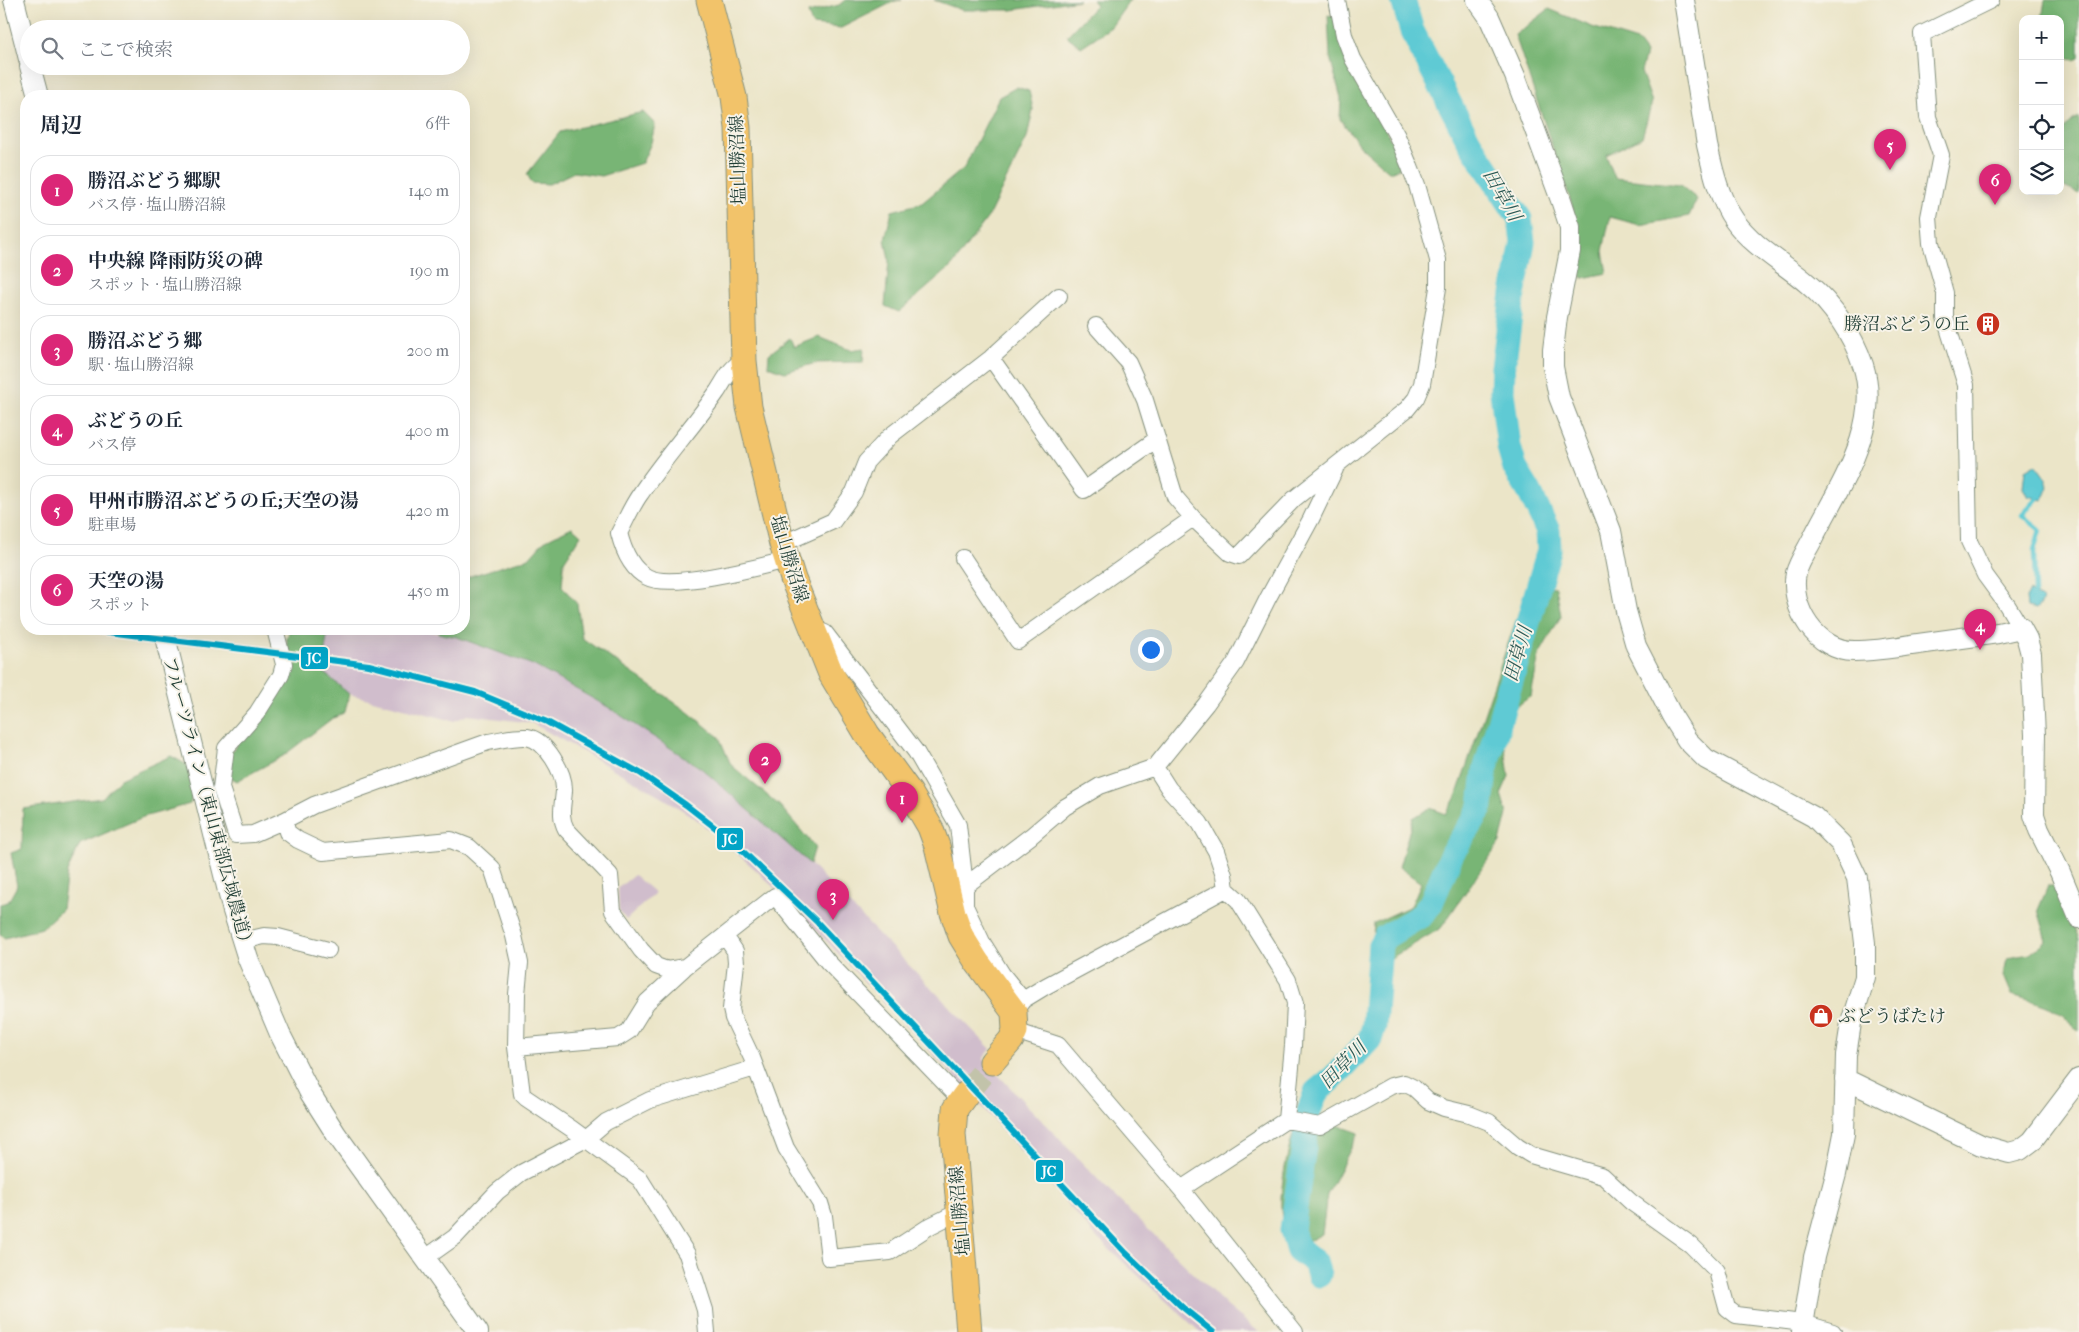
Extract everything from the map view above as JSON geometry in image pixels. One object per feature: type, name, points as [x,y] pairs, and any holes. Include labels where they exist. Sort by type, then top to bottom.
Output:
[{"type":"main road","name":"塩山勝沼線","points":[[709,0],[734,96],[738,128],[744,361],[749,407],[785,552],[811,627],[831,674],[867,734],[910,793],[930,827],[937,846],[953,913],[961,936],[976,962],[1017,1014]]},
{"type":"main road","points":[[992,1062],[1011,1040],[1017,1014]]},
{"type":"main road","name":"塩山勝沼線","points":[[963,1097],[955,1108],[952,1123],[969,1332]]},
{"type":"street","points":[[14,0],[20,24]]},
{"type":"street","points":[[1096,326],[1128,362],[1144,400],[1175,497],[1193,518],[1230,553],[1239,556],[1294,499],[1336,468],[1407,409],[1416,398],[1422,384],[1438,288],[1438,260],[1417,185],[1397,136],[1353,59],[1344,35],[1337,0]]},
{"type":"street","points":[[1477,0],[1489,17],[1515,76],[1570,227],[1570,252],[1556,325],[1553,366],[1559,397],[1610,531],[1626,611],[1636,646],[1672,716],[1688,740],[1706,759],[1814,817],[1841,844],[1856,878],[1865,943],[1864,977],[1851,1023],[1845,1078],[1844,1134],[1836,1174],[1814,1257],[1802,1328]]},
{"type":"street","points":[[1684,0],[1707,145],[1712,169],[1722,196],[1734,220],[1750,238],[1809,284],[1827,302],[1854,345],[1863,366],[1868,390],[1863,435],[1796,572],[1795,595],[1800,612],[1821,639],[1852,651],[1988,635],[2021,628]]},
{"type":"street","points":[[1991,0],[1922,34],[1928,118],[1941,156],[1929,216],[1931,243],[1945,293],[1945,318],[1966,385],[1969,541],[1985,576],[2007,605],[2027,639],[2031,654],[2035,735],[2034,815],[2079,918]]},
{"type":"street","points":[[32,75],[36,90]]},
{"type":"street","points":[[744,361],[738,363],[693,425],[675,446],[640,495],[619,533],[622,544],[636,568],[647,577],[657,581],[694,580],[785,552],[833,521],[854,492],[866,462],[890,436],[991,358],[1059,296]]},
{"type":"street","points":[[991,358],[1084,490],[1156,440]]},
{"type":"street","points":[[965,886],[1065,808],[1100,786],[1155,767],[1206,704],[1236,662],[1336,468]]},
{"type":"street","points":[[963,558],[1018,641],[1193,518]]},
{"type":"street","points":[[811,627],[825,633],[916,752],[958,825],[965,886],[965,906],[982,942],[1002,974],[1017,1014],[1058,1044],[1181,1190],[1295,1332]]},
{"type":"street","name":"フルーツライン（東山東部広域農道）","points":[[164,635],[233,911],[266,1004],[310,1093],[336,1134],[478,1332]]},
{"type":"street","points":[[277,635],[284,664],[280,674],[257,713],[226,748],[221,788],[236,835],[253,834],[286,820],[314,805],[488,742],[529,738],[541,744],[556,763],[564,789],[562,822],[566,829],[610,875],[613,911],[640,950],[656,966],[667,970],[685,967]]},
{"type":"street","points":[[1155,767],[1168,789],[1200,823],[1216,851],[1224,875],[1226,889],[1238,900],[1288,980],[1295,1003],[1287,1120]]},
{"type":"street","points":[[286,820],[286,832],[323,852],[451,840],[469,847],[492,868],[514,936],[520,963],[516,1047],[522,1094],[640,1179],[687,1254],[705,1310],[707,1332]]},
{"type":"street","points":[[1017,1014],[1226,889]]},
{"type":"street","points":[[516,1047],[618,1038],[629,1031],[647,1002],[685,967],[775,896],[828,962],[963,1097]]},
{"type":"street","points":[[243,941],[264,936],[278,937],[328,950]]},
{"type":"street","points":[[725,936],[735,952],[736,963],[731,1009],[733,1018],[786,1148],[820,1203],[824,1216],[829,1258],[890,1252],[930,1226],[960,1211]]},
{"type":"street","points":[[424,1258],[455,1237],[498,1192],[521,1172],[586,1139],[606,1122],[650,1100],[755,1068]]},
{"type":"street","points":[[1845,1078],[1981,1145],[2009,1153],[2020,1150],[2032,1141],[2079,1080]]},
{"type":"street","points":[[1181,1190],[1287,1120],[1320,1126],[1391,1086],[1404,1083],[1414,1088],[1428,1101],[1489,1122],[1518,1147],[1531,1154],[1602,1176],[1631,1202],[1692,1245],[1717,1270],[1727,1308],[1736,1315],[1833,1332]]},
{"type":"shaded area","points":[[327,635],[447,635],[457,637],[533,665],[608,707],[701,768],[810,864],[991,1049],[983,1059],[1110,1192],[1228,1307],[1259,1332],[1200,1332],[1099,1240],[976,1100],[799,912],[755,869],[696,819],[657,794],[532,723],[468,715],[454,721],[349,694],[322,671]]},
{"type":"shaded area","points":[[634,875],[655,893],[626,920],[619,910],[618,888]]},
{"type":"green space","points":[[845,0],[902,0],[895,1],[841,28],[812,25],[808,13],[839,5]]},
{"type":"green space","points":[[934,0],[1079,0],[1012,10],[962,10]]},
{"type":"green space","points":[[1092,0],[1130,0],[1111,27],[1081,47],[1067,36],[1096,5]]},
{"type":"green space","points":[[2045,0],[2079,0],[2079,58],[2074,60],[2064,58],[2064,15],[2043,15]]},
{"type":"green space","points":[[1549,9],[1592,27],[1637,41],[1646,53],[1641,72],[1652,102],[1642,137],[1606,155],[1615,178],[1680,185],[1697,199],[1689,216],[1640,225],[1610,217],[1603,251],[1607,273],[1583,278],[1575,270],[1573,208],[1515,35]]},
{"type":"green space","points":[[1328,15],[1335,17],[1367,93],[1404,166],[1390,172],[1363,149],[1340,119],[1341,98],[1330,57]]},
{"type":"green space","points":[[1017,87],[1029,91],[1033,109],[1027,138],[988,217],[952,266],[899,312],[885,306],[889,260],[885,239],[892,211],[922,203],[964,168],[999,97]]},
{"type":"green space","points":[[643,112],[655,124],[651,143],[642,163],[601,176],[574,172],[549,184],[532,183],[527,174],[560,132]]},
{"type":"green space","points":[[2079,117],[2079,194],[2064,187],[2064,130],[2073,120]]},
{"type":"green space","points":[[819,337],[851,350],[864,348],[863,362],[816,363],[785,372],[768,366],[769,354],[790,338],[794,347]]},
{"type":"green space","points":[[572,527],[581,535],[564,561],[562,586],[577,604],[582,638],[688,712],[719,737],[731,765],[780,806],[815,847],[810,864],[701,768],[608,707],[533,665],[448,635],[470,635],[470,576],[529,558],[544,541]]},
{"type":"green space","points":[[1528,585],[1556,587],[1561,616],[1539,655],[1531,696],[1513,709],[1503,734],[1509,776],[1501,794],[1507,814],[1500,842],[1441,928],[1391,958],[1372,949],[1374,923],[1411,906],[1421,883],[1399,867],[1413,818],[1430,808],[1446,814],[1456,797]]},
{"type":"green space","points":[[288,635],[327,635],[322,671],[349,694],[345,712],[330,720],[283,756],[237,781],[223,773],[233,750],[288,676]]},
{"type":"green space","points":[[171,756],[187,765],[194,789],[190,804],[143,817],[80,844],[67,872],[62,909],[42,928],[5,938],[0,935],[0,904],[8,902],[17,886],[11,853],[22,849],[23,809],[102,798],[120,779]]},
{"type":"green space","points":[[2048,886],[2057,886],[2079,939],[2079,1030],[2056,1011],[2012,995],[2004,976],[2007,958],[2030,954],[2047,940],[2038,910]]},
{"type":"green space","points":[[1334,1124],[1359,1133],[1327,1194],[1322,1234],[1309,1241],[1301,1242],[1285,1225],[1281,1206],[1283,1178],[1292,1138],[1295,1129]]},
{"type":"water","points":[[2035,464],[2045,477],[2048,486],[2046,495],[2042,500],[2028,496],[2023,488],[2025,470]]},
{"type":"water","points":[[2030,591],[2043,601],[2036,609],[2027,607],[2026,598]]},
{"type":"waterway","name":"田草川","points":[[1319,1275],[1315,1262],[1298,1250],[1292,1230],[1309,1111],[1316,1092],[1333,1078],[1370,1039],[1374,1026],[1380,945],[1385,937],[1422,915],[1431,903],[1452,853],[1481,806],[1485,771],[1549,550],[1548,531],[1530,493],[1515,468],[1509,447],[1502,392],[1503,368],[1513,294],[1523,242],[1520,219],[1469,141],[1412,31],[1403,0]]},
{"type":"waterway","points":[[2035,593],[2034,550],[2040,530],[2022,515],[2037,499]]},
{"type":"tunnel","points":[[966,1094],[992,1062]]},
{"type":"transit line","name":"JC","points":[[133,635],[369,665],[475,692],[547,722],[640,773],[686,805],[731,840],[816,921],[1126,1253],[1181,1306],[1213,1332]]},
{"type":"place","name":"甲州市勝沼ぶどうの丘;天空の湯","points":[[1890,170]]},
{"type":"place","name":"天空の湯","points":[[1995,205]]},
{"type":"place","name":"勝沼ぶどうの丘","points":[[1988,324]]},
{"type":"place","name":"ぶどうの丘","points":[[1980,650]]},
{"type":"place","name":"中央線 降雨防災の碑","points":[[765,784]]},
{"type":"place","name":"勝沼ぶどう郷駅","points":[[902,823]]},
{"type":"place","name":"勝沼ぶどう郷","points":[[833,920]]},
{"type":"place","name":"ぶどうばたけ","points":[[1821,1016]]}]
